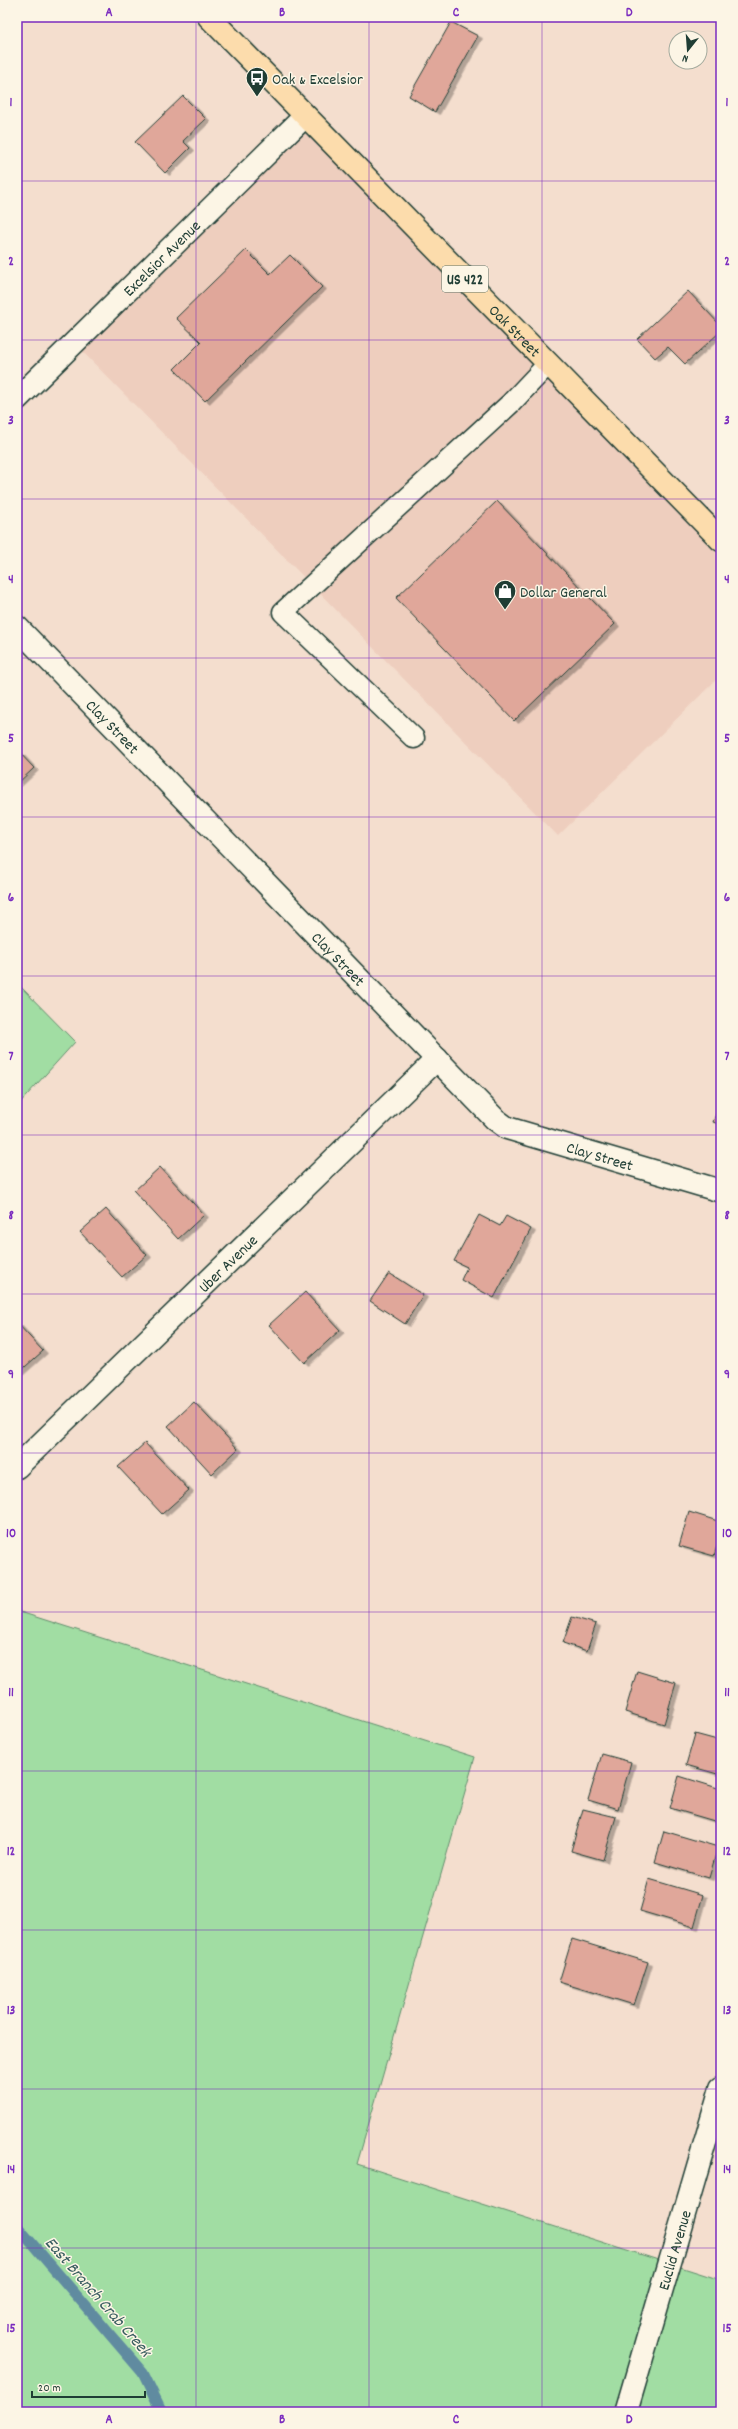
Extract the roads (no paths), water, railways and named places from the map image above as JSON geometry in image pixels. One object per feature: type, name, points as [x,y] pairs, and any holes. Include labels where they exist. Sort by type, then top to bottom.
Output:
[{"type":"highway","name":"Oak Street","points":[[210,17],[305,116],[721,540]]},
{"type":"street","name":"Excelsior Avenue","points":[[17,399],[305,116]]},
{"type":"street","name":"Clay Street","points":[[17,627],[495,1119],[507,1128],[721,1191]]},
{"type":"street","name":"Uber Avenue","points":[[17,1467],[437,1059]]},
{"type":"street","name":"Euclid Avenue","points":[[626,2412],[721,2088]]},
{"type":"lane","points":[[414,738],[283,612],[511,403],[548,364]]},
{"type":"waterway","name":"East Branch Crab Creek","points":[[17,2226],[143,2373],[162,2412]]},
{"type":"place","name":"Oak & Excelsior","points":[[257,98]]},
{"type":"place","name":"Dollar General","points":[[505,610]]}]
